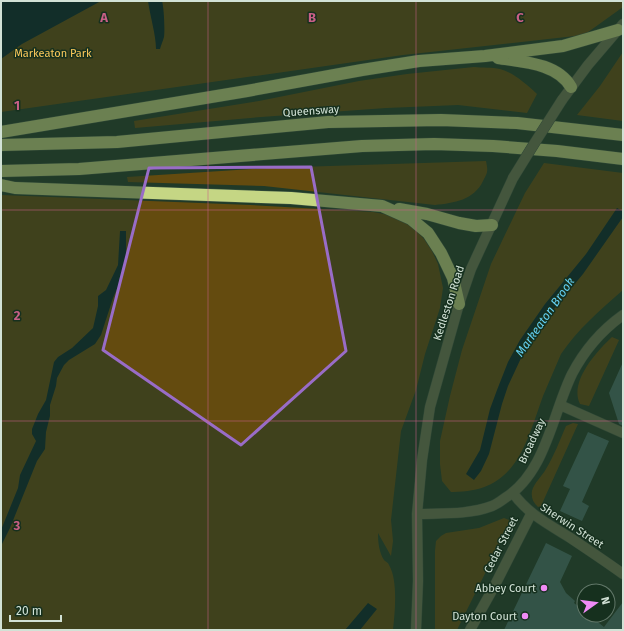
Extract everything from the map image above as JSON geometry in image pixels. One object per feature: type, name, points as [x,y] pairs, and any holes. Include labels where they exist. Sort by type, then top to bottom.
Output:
[{"type":"highway","points":[[1,132],[419,61],[485,56],[563,46],[620,27]]},
{"type":"highway","points":[[485,56],[545,67],[558,72],[567,80],[571,87]]},
{"type":"highway","name":"Queensway","points":[[1,145],[117,142],[328,122],[441,120],[517,123],[623,135]]},
{"type":"highway","points":[[1,171],[79,169],[362,146],[434,144],[493,146],[557,151],[623,159]]},
{"type":"highway","points":[[1,185],[15,188],[291,198],[382,206],[427,214],[476,226],[492,225]]},
{"type":"highway","points":[[382,206],[411,219],[428,233],[438,248],[453,278],[459,304]]},
{"type":"street","name":"Kedleston Road","points":[[416,630],[418,581],[417,514],[422,460],[430,407],[459,304],[471,269],[513,178],[571,87],[620,27]]},
{"type":"street","name":"Broadway","points":[[417,514],[472,512],[494,506],[513,493],[530,473],[544,447],[572,374],[592,344],[611,323],[623,315]]},
{"type":"street","points":[[560,405],[623,433]]},
{"type":"street","name":"Sherwin Street","points":[[513,493],[531,514],[623,574]]},
{"type":"street","name":"Cedar Street","points":[[470,630],[531,514]]},
{"type":"highlighted area","points":[[311,167],[346,351],[241,445],[103,350],[149,168]]},
{"type":"green space","name":"Markeaton Park","points":[[1,1],[623,1],[623,7],[584,35],[403,55],[1,112]]},
{"type":"green space","points":[[623,52],[623,121],[577,115],[600,86]]},
{"type":"green space","points":[[474,67],[500,69],[515,76],[529,86],[537,94],[527,113],[458,105],[386,108],[135,128],[134,121],[259,101],[359,81]]},
{"type":"green space","points":[[486,161],[487,173],[479,187],[474,192],[456,202],[435,205],[264,186],[128,182],[127,177],[268,168]]},
{"type":"green space","points":[[544,163],[623,173],[623,290],[582,328],[561,354],[523,449],[515,463],[504,475],[490,484],[473,490],[451,492],[442,481],[440,441],[462,350],[491,264],[525,193]]},
{"type":"green space","points":[[1,195],[250,205],[373,212],[399,219],[414,228],[424,239],[438,264],[443,288],[440,308],[425,354],[416,390],[401,431],[391,520],[393,541],[391,556],[378,533],[381,554],[384,560],[389,564],[394,579],[395,596],[393,630],[1,630]]},
{"type":"green space","points":[[612,337],[619,340],[589,406],[580,404],[578,386],[581,377],[592,359]]},
{"type":"green space","points":[[573,423],[578,424],[541,506],[538,507],[532,498],[533,488],[549,464],[566,426]]},
{"type":"green space","points":[[504,518],[509,520],[508,527],[457,630],[435,630],[436,541],[446,533],[479,528]]},
{"type":"water","points":[[1,1],[101,1],[22,44],[1,59]]},
{"type":"water","points":[[148,1],[162,1],[164,13],[164,38],[160,49],[156,49]]},
{"type":"water","name":"Markeaton Brook","points":[[617,208],[623,211],[623,217],[583,274],[545,320],[522,356],[508,386],[489,454],[481,471],[474,480],[466,474],[480,450],[490,409],[508,362],[520,340],[545,304],[586,254]]},
{"type":"water","points":[[120,231],[126,231],[126,255],[123,275],[113,298],[101,335],[95,344],[69,360],[64,365],[57,378],[50,405],[50,416],[46,432],[45,449],[37,461],[10,528],[1,546],[1,530],[18,488],[20,475],[36,441],[32,434],[32,429],[46,400],[54,362],[58,357],[72,348],[93,328],[98,306],[98,296],[106,290],[118,265]]},
{"type":"water","points":[[368,603],[377,609],[360,630],[345,630]]},
{"type":"building","points":[[623,362],[623,426],[619,424],[609,393]]},
{"type":"building","points":[[588,432],[609,441],[582,502],[589,506],[582,521],[560,511],[570,489],[563,486]]},
{"type":"building","name":"Abbey Court","points":[[546,543],[572,556],[560,582],[566,593],[575,601],[576,623],[599,623],[604,627],[607,623],[616,623],[616,611],[623,602],[623,630],[504,630]]},
{"type":"place","name":"Abbey Court","points":[[544,588]]},
{"type":"place","name":"Dayton Court","points":[[525,616]]}]
